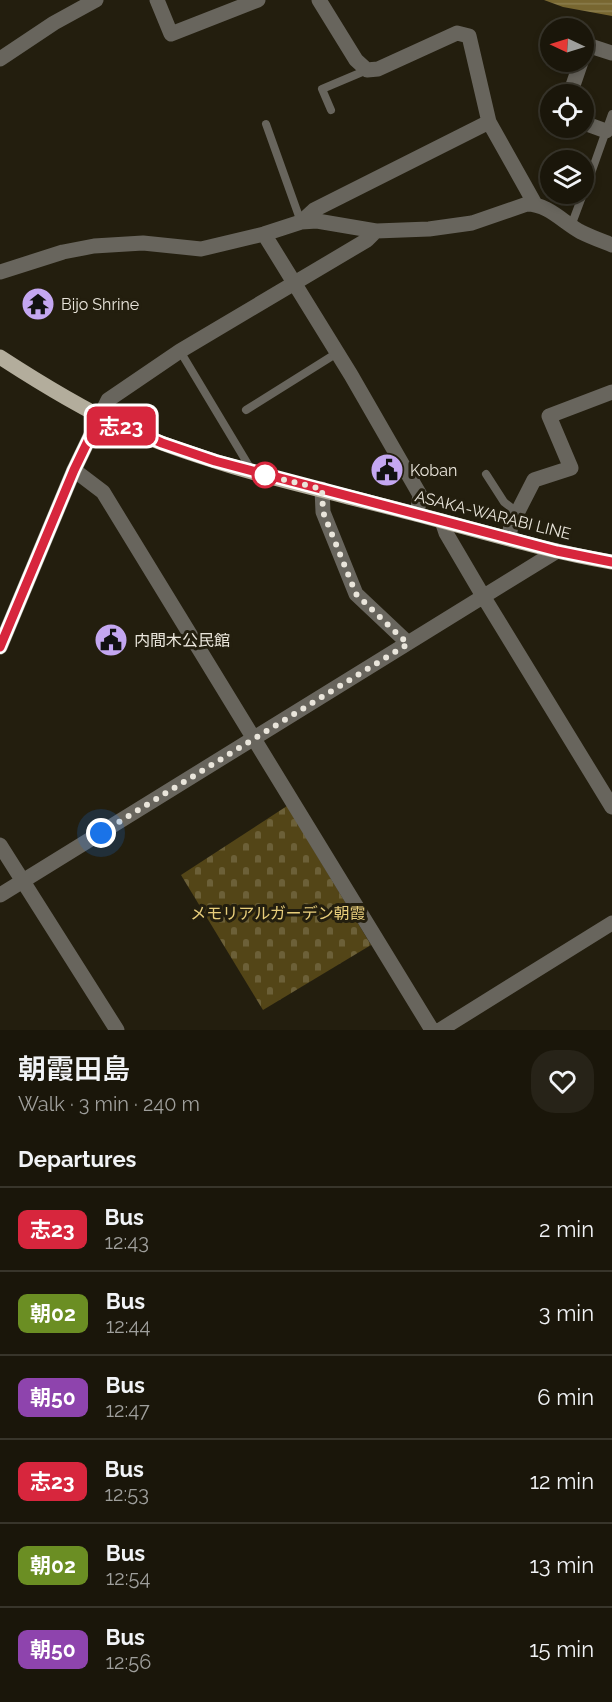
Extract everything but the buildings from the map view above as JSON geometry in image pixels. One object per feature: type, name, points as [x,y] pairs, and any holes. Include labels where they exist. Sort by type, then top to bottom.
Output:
[{"type":"main road","name":"ASAKA-WARABI LINE","points":[[0,357],[63,397],[162,443],[252,471],[557,551],[612,562]]},
{"type":"main road","points":[[0,647],[74,470],[100,416]]},
{"type":"street","points":[[0,59],[46,28],[96,0]]},
{"type":"street","points":[[157,0],[171,34],[258,0]]},
{"type":"street","points":[[319,0],[356,60],[367,70],[378,69],[457,33],[469,36],[489,123],[535,204],[582,232],[612,245]]},
{"type":"street","points":[[594,47],[612,53]]},
{"type":"street","points":[[301,222],[314,210],[489,123]]},
{"type":"street","points":[[594,127],[606,131]]},
{"type":"street","points":[[0,272],[63,252],[94,246],[143,243],[201,249],[264,234],[301,222],[316,221],[375,231],[429,229],[472,223],[520,206],[535,204]]},
{"type":"street","points":[[100,416],[108,400],[180,351],[367,240],[375,231]]},
{"type":"street","points":[[264,234],[420,495],[417,514]]},
{"type":"street","points":[[509,538],[511,525],[534,480],[572,468],[549,416],[612,392]]},
{"type":"street","points":[[74,470],[103,492],[432,1030]]},
{"type":"street","points":[[322,489],[323,512],[356,594],[408,644]]},
{"type":"street","points":[[442,521],[446,533],[483,596],[612,807]]},
{"type":"street","points":[[0,895],[254,740],[483,596],[548,559],[557,551]]},
{"type":"street","points":[[596,559],[612,551]]},
{"type":"street","points":[[0,845],[117,1030]]},
{"type":"street","points":[[440,1030],[612,923]]},
{"type":"lane","points":[[331,110],[322,89],[367,70]]},
{"type":"lane","points":[[594,163],[612,114]]},
{"type":"lane","points":[[266,124],[301,222]]},
{"type":"lane","points":[[572,225],[579,204]]},
{"type":"lane","points":[[180,351],[252,471]]},
{"type":"lane","points":[[246,410],[337,353]]},
{"type":"lane","points":[[486,474],[504,502],[518,513]]},
{"type":"green space","name":"メモリアルガーデン朝霞","points":[[287,806],[371,945],[263,1010],[181,875]]},
{"type":"shaded area","points":[[544,0],[612,0],[612,16],[563,7]]},
{"type":"bus line","name":"志23","points":[[0,647],[74,470],[100,416],[162,443],[215,461],[557,551],[612,562]]},
{"type":"place","name":"Bijo Shrine","points":[[38,304]]},
{"type":"place","name":"Koban","points":[[387,470]]},
{"type":"place","name":"内間木公民館","points":[[111,640]]},
{"type":"route","points":[[101,833],[408,644],[356,594],[323,512],[322,489],[265,475]]}]
